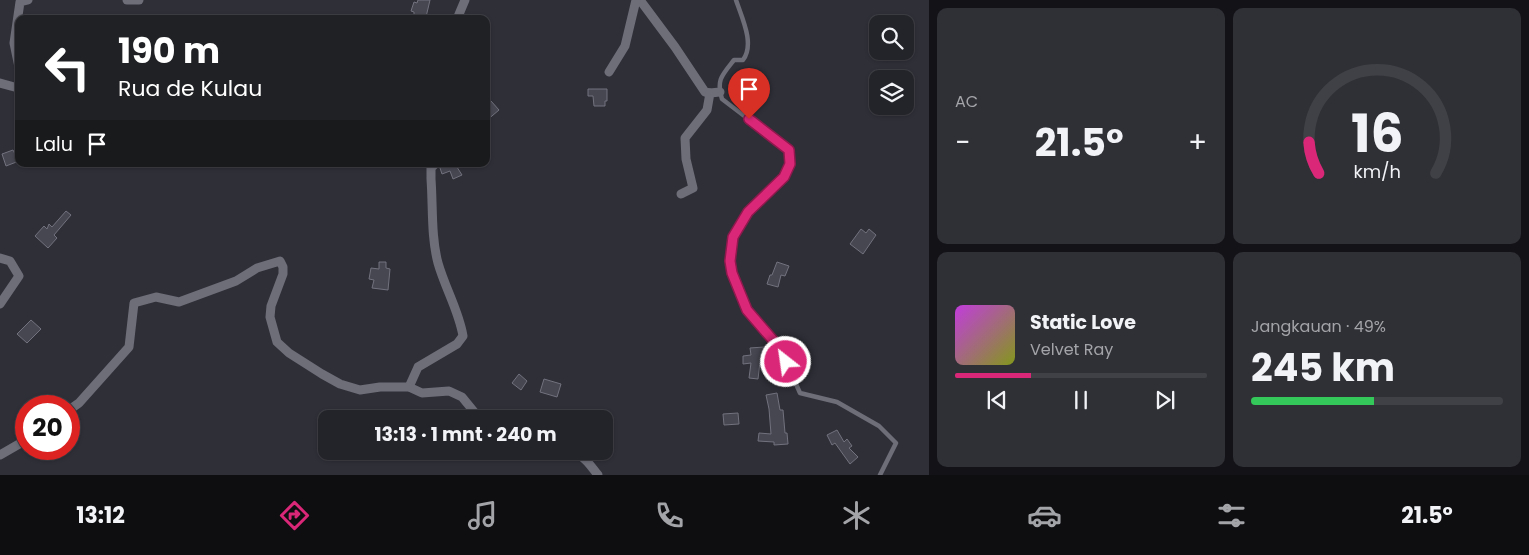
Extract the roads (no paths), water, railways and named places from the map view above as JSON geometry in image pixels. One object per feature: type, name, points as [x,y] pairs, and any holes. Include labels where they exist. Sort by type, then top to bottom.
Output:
[{"type":"street","points":[[18,15],[20,2],[28,0]]},
{"type":"street","points":[[127,0],[139,0]]},
{"type":"street","points":[[459,15],[465,0]]},
{"type":"street","points":[[609,72],[625,46],[636,0]]},
{"type":"street","points":[[640,0],[705,92],[715,92],[707,110],[685,138],[686,159],[693,188],[681,194]]},
{"type":"street","points":[[0,83],[15,87]]},
{"type":"street","points":[[409,387],[418,367],[457,344],[463,336],[461,323],[449,296],[438,262],[430,179],[432,167]]},
{"type":"street","points":[[0,258],[10,260],[19,276],[0,304]]},
{"type":"street","points":[[80,402],[129,347],[134,303],[156,297],[179,302],[236,281],[257,268],[280,261],[283,274],[271,306],[270,317],[277,342],[289,353],[322,374],[353,388],[360,390],[380,387],[409,387],[422,392],[449,391],[462,397],[473,410]]},
{"type":"street","points":[[0,455],[15,446]]},
{"type":"street","points":[[586,460],[598,475]]},
{"type":"lane","points":[[736,0],[749,43],[747,54],[742,60],[734,60],[723,73],[715,92],[789,150],[790,164],[784,177],[748,212],[733,237],[730,261],[732,273],[747,310],[778,346],[800,393],[837,402],[879,426],[896,443],[880,475]]}]
